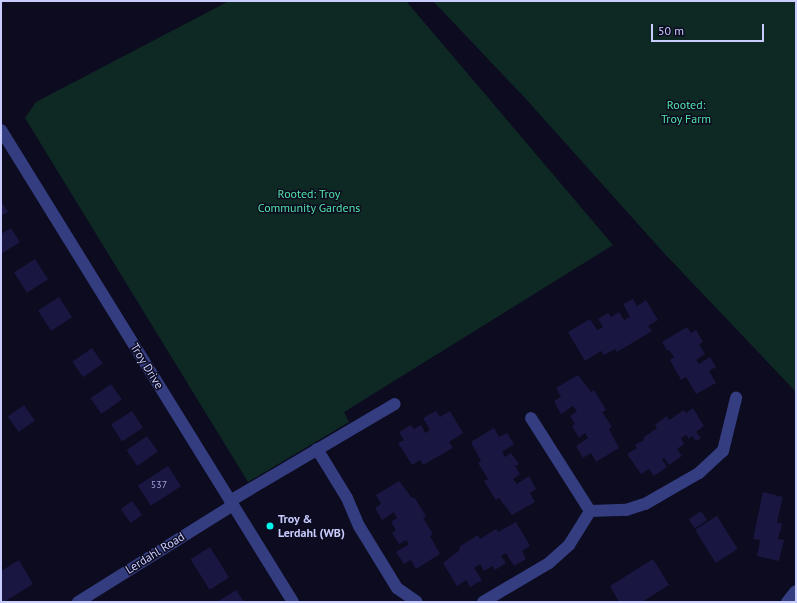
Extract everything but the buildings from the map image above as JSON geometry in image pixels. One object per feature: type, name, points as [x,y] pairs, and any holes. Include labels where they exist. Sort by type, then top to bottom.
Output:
[{"type":"street","name":"Troy Drive","points":[[1,130],[293,602]]},
{"type":"street","points":[[590,511],[626,510],[645,504],[699,473],[723,451],[736,398]]},
{"type":"street","name":"Lerdahl Road","points":[[78,602],[232,503],[395,404]]},
{"type":"street","points":[[531,418],[590,511]]},
{"type":"street","points":[[318,450],[347,498],[359,526],[397,588],[417,602]]},
{"type":"street","points":[[483,602],[549,563],[569,545],[590,511]]},
{"type":"street","points":[[787,602],[796,591]]},
{"type":"green space","name":"Rooted: Troy Community Gardens","points":[[229,1],[406,1],[613,245],[344,412],[349,422],[248,482],[25,118],[36,102]]},
{"type":"green space","name":"Rooted: Troy Farm","points":[[433,1],[796,1],[796,392],[663,252],[526,99]]},
{"type":"place","name":"Troy & Lerdahl (WB)","points":[[270,526]]}]
